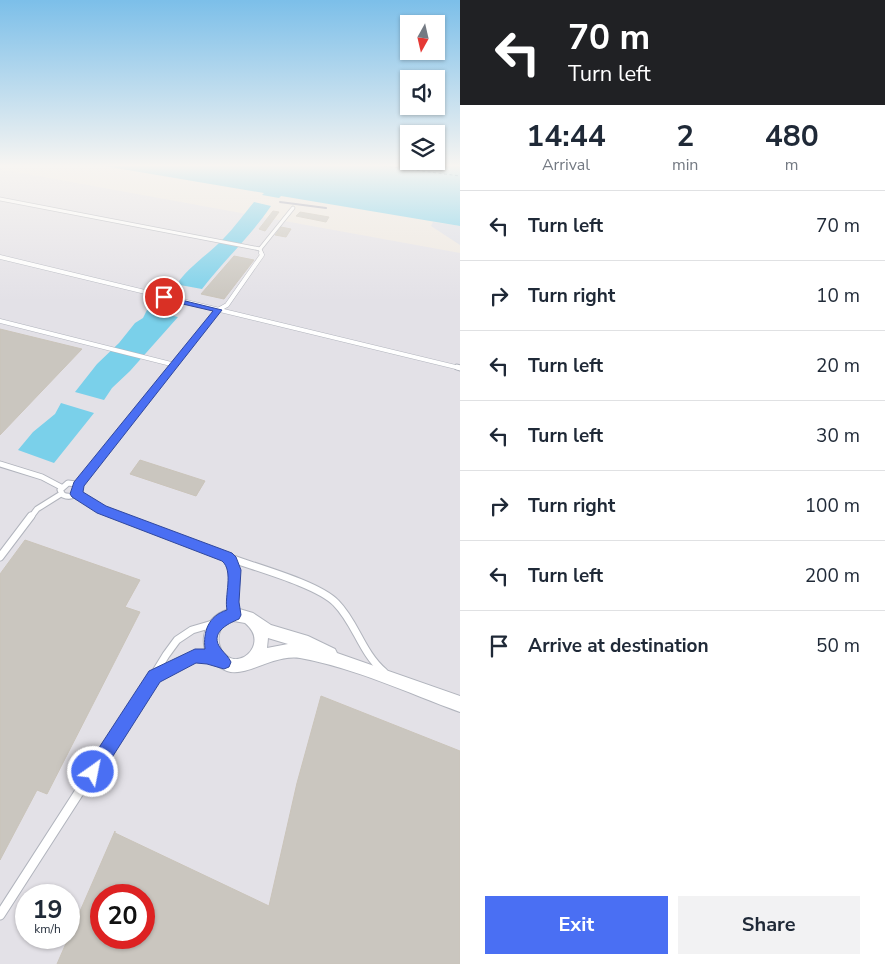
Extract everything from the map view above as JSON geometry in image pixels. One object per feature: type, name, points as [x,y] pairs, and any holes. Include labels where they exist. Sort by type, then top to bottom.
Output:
[{"type":"street","points":[[347,663],[289,650],[239,665],[224,662],[217,657],[210,643],[213,628],[222,618],[241,615],[268,631],[308,643],[347,663],[460,704]]},
{"type":"street","points":[[253,621],[258,626],[262,639],[259,653],[254,659]]},
{"type":"lane","points":[[61,211],[260,249]]},
{"type":"lane","points":[[260,249],[291,211]]},
{"type":"lane","points":[[2,464],[42,477],[68,497],[76,494],[79,490],[78,485],[218,310],[227,305],[262,255],[260,249]]},
{"type":"lane","points":[[0,257],[460,368]]},
{"type":"lane","points":[[0,321],[175,365]]},
{"type":"lane","points":[[0,556],[37,510],[72,482],[78,485]]},
{"type":"lane","points":[[76,494],[102,510],[325,595],[340,608],[371,660],[381,670],[410,686]]},
{"type":"lane","points":[[227,557],[231,561],[234,570],[232,602],[234,615]]},
{"type":"lane","points":[[0,915],[154,676],[170,646],[190,629],[218,622]]},
{"type":"lane","points":[[154,676],[195,656],[207,656],[224,662]]},
{"type":"lane","points":[[0,908],[11,899]]},
{"type":"shaded area","points":[[0,211],[230,211],[460,253],[460,964],[0,964]]},
{"type":"shaded area","points":[[433,222],[460,226],[460,245],[431,226]]},
{"type":"water","points":[[247,211],[267,211],[202,289],[180,285],[179,281],[184,275],[235,226]]},
{"type":"water","points":[[370,211],[460,211],[460,226]]},
{"type":"water","points":[[147,310],[178,317],[130,371],[112,388],[104,400],[75,392],[97,364],[119,343],[135,323],[143,318]]},
{"type":"water","points":[[61,403],[94,413],[54,463],[18,450],[33,432],[55,414]]},
{"type":"building","points":[[273,211],[279,212],[265,231],[259,229]]},
{"type":"building","points":[[300,212],[329,217],[326,222],[296,216]]},
{"type":"building","points":[[281,227],[291,229],[286,237],[275,235]]},
{"type":"building","points":[[234,256],[254,260],[224,299],[201,294]]},
{"type":"building","points":[[0,329],[82,349],[0,435]]},
{"type":"building","points":[[140,460],[205,481],[196,496],[130,474]]},
{"type":"building","points":[[25,540],[140,580],[125,607],[140,612],[47,794],[37,790],[0,860],[0,574]]},
{"type":"building","points":[[321,696],[460,751],[460,964],[57,964],[64,949],[80,949],[80,911],[90,888],[90,949],[155,949],[155,884],[92,884],[115,831],[115,833],[269,906],[297,783]]},
{"type":"route","points":[[93,772],[154,676],[195,656],[207,656],[224,662],[217,657],[213,650],[210,643],[211,635],[213,628],[222,618],[234,615],[232,602],[234,570],[233,564],[227,557],[102,510],[76,494],[79,490],[78,485],[218,310],[164,297]]}]
